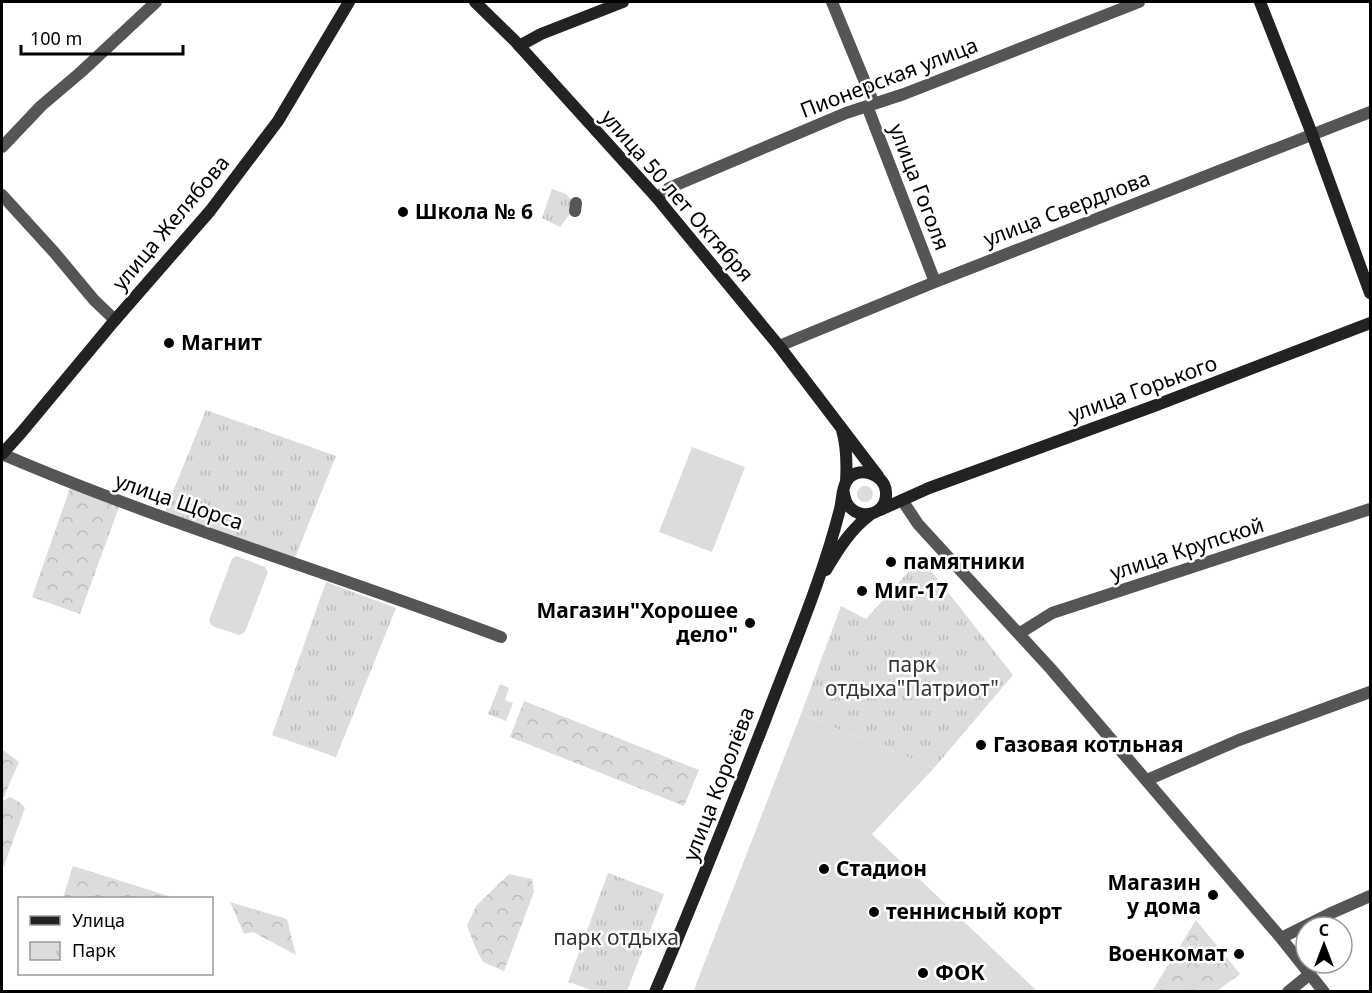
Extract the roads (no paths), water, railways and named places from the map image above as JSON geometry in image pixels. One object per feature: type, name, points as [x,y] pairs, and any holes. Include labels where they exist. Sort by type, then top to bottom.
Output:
[{"type":"main road","name":"улица Желябова","points":[[2,454],[196,228],[239,174],[278,121],[349,2]]},
{"type":"main road","name":"улица 50 лет Октября","points":[[475,2],[519,46],[657,198],[778,346],[880,479]]},
{"type":"main road","points":[[519,46],[541,34],[623,2]]},
{"type":"main road","points":[[1260,2],[1371,293]]},
{"type":"main road","name":"улица Горького","points":[[873,513],[929,488],[1154,406],[1371,323]]},
{"type":"main road","name":"улица 50 лет Октября","points":[[839,424],[844,438],[847,467],[845,488]]},
{"type":"main road","points":[[861,472],[873,474],[880,479],[885,487],[886,498],[881,508],[873,513],[859,514],[846,504],[845,488],[850,477],[861,472]]},
{"type":"main road","name":"улица Горького","points":[[880,479],[891,489],[901,492],[929,488]]},
{"type":"main road","name":"улица Королёва","points":[[655,992],[696,895],[815,589],[845,488]]},
{"type":"main road","name":"улица Королёва","points":[[815,589],[849,534],[873,513]]},
{"type":"street","points":[[2,147],[41,106],[156,2]]},
{"type":"street","name":"улица Гоголя","points":[[832,2],[935,282]]},
{"type":"street","name":"Пионерская улица","points":[[657,198],[669,188],[846,114],[1139,2]]},
{"type":"street","name":"улица Свердлова","points":[[778,346],[935,282],[1371,112]]},
{"type":"street","points":[[2,195],[94,300],[115,320]]},
{"type":"street","name":"улица Щорса","points":[[2,454],[69,483],[501,637]]},
{"type":"street","points":[[902,500],[918,524],[1020,633],[1294,954]]},
{"type":"street","name":"улица Крупской","points":[[1020,633],[1052,613],[1371,509]]},
{"type":"street","points":[[1147,780],[1239,740],[1371,692]]},
{"type":"street","points":[[1281,938],[1371,896]]},
{"type":"street","points":[[1288,992],[1309,975]]},
{"type":"street","points":[[1311,975],[1324,992]]},
{"type":"place","name":"Школа № 6","points":[[403,212]]},
{"type":"place","name":"Магнит","points":[[169,343]]},
{"type":"place","name":"памятники","points":[[891,562]]},
{"type":"place","name":"Миг-17","points":[[862,591]]},
{"type":"place","name":"Магазин\"Хорошее дело\"","points":[[750,623]]},
{"type":"place","name":"Газовая котльная","points":[[981,745]]},
{"type":"place","name":"Стадион","points":[[824,869]]},
{"type":"place","name":"Магазин у дома","points":[[1213,895]]},
{"type":"place","name":"теннисный корт","points":[[874,912]]},
{"type":"place","name":"Военкомат","points":[[1239,954]]},
{"type":"place","name":"ФОК","points":[[923,973]]},
{"type":"park label","name":"парк отдыха\"Патриот\"","points":[[912,677]]},
{"type":"park label","name":"парк отдыха","points":[[616,938]]}]
